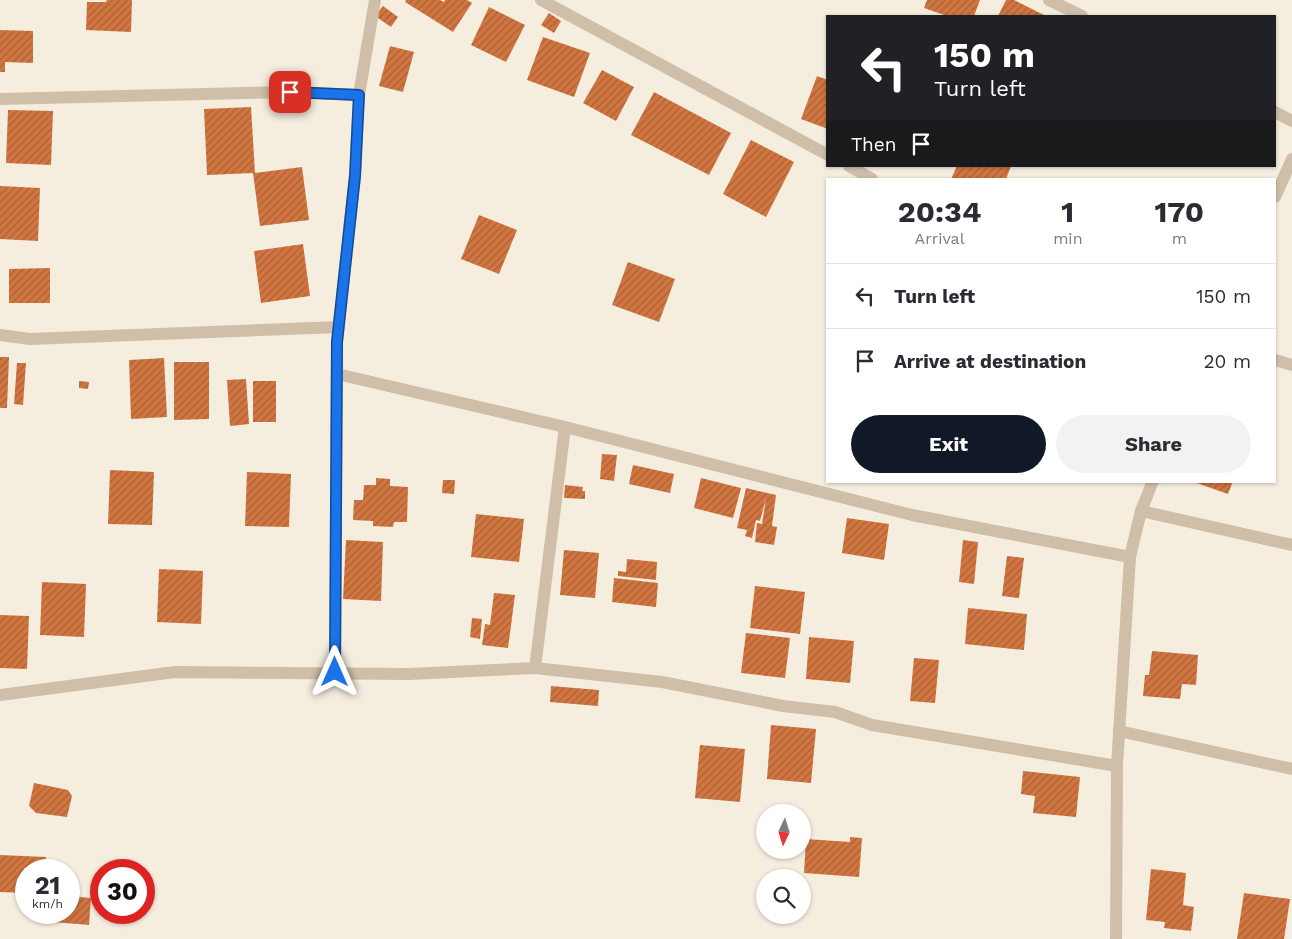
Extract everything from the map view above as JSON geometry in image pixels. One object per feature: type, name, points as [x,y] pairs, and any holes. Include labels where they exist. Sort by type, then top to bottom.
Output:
[{"type":"street","points":[[335,672],[339,327],[355,176],[359,95],[375,0]]},
{"type":"street","points":[[541,0],[826,154]]},
{"type":"street","points":[[1049,0],[1080,15]]},
{"type":"street","points":[[0,99],[290,92],[359,95]]},
{"type":"street","points":[[1276,112],[1292,120]]},
{"type":"street","points":[[1276,195],[1292,160]]},
{"type":"street","points":[[851,167],[870,178]]},
{"type":"street","points":[[1,336],[30,339],[339,327]]},
{"type":"street","points":[[1276,360],[1292,365]]},
{"type":"street","points":[[337,374],[565,427],[912,515],[1130,557]]},
{"type":"street","points":[[535,668],[565,427]]},
{"type":"street","points":[[1116,939],[1117,766],[1130,557],[1141,511],[1152,483]]},
{"type":"street","points":[[1141,511],[1292,545]]},
{"type":"street","points":[[0,695],[175,672],[408,674],[535,668],[662,682],[782,706],[835,712],[872,725],[1117,766]]},
{"type":"street","points":[[1119,732],[1292,768]]},
{"type":"building","points":[[107,0],[132,0],[131,32],[86,30],[87,2],[106,2]]},
{"type":"building","points":[[406,0],[440,0],[444,2],[445,0],[467,0],[472,3],[453,32],[405,2]]},
{"type":"building","points":[[927,0],[980,0],[974,15],[944,15],[924,8]]},
{"type":"building","points":[[1006,0],[1014,0],[1044,15],[998,15]]},
{"type":"building","points":[[383,6],[398,17],[391,27],[375,16]]},
{"type":"building","points":[[489,7],[525,25],[506,62],[471,45]]},
{"type":"building","points":[[549,13],[561,21],[554,33],[541,25]]},
{"type":"building","points":[[0,30],[33,31],[33,63],[5,62],[5,72],[0,72]]},
{"type":"building","points":[[543,37],[590,53],[574,97],[527,80]]},
{"type":"building","points":[[390,46],[414,52],[403,92],[379,86]]},
{"type":"building","points":[[602,70],[634,87],[616,121],[583,103]]},
{"type":"building","points":[[817,76],[826,79],[826,128],[801,119]]},
{"type":"building","points":[[654,92],[731,133],[709,175],[631,135]]},
{"type":"building","points":[[251,107],[255,173],[302,167],[309,220],[260,226],[253,173],[207,175],[204,109]]},
{"type":"building","points":[[8,110],[53,111],[51,165],[6,163]]},
{"type":"building","points":[[751,140],[794,162],[766,217],[723,194]]},
{"type":"building","points":[[957,167],[1011,167],[1006,178],[951,178]]},
{"type":"building","points":[[0,186],[40,188],[38,241],[0,239]]},
{"type":"building","points":[[479,215],[517,230],[499,274],[461,259]]},
{"type":"building","points":[[303,244],[310,296],[261,303],[254,251]]},
{"type":"building","points":[[628,262],[675,279],[659,322],[612,305]]},
{"type":"building","points":[[50,268],[50,303],[9,303],[9,269]]},
{"type":"building","points":[[0,357],[9,357],[7,408],[0,408]]},
{"type":"building","points":[[164,358],[167,417],[131,419],[129,360]]},
{"type":"building","points":[[174,362],[209,362],[209,419],[174,420]]},
{"type":"building","points":[[17,363],[26,363],[23,405],[14,404]]},
{"type":"building","points":[[246,379],[249,424],[230,426],[227,380]]},
{"type":"building","points":[[79,381],[89,382],[88,389],[79,388]]},
{"type":"building","points":[[253,381],[276,381],[276,422],[253,422]]},
{"type":"building","points":[[602,454],[617,455],[614,481],[600,479]]},
{"type":"building","points":[[633,465],[674,474],[670,493],[629,484]]},
{"type":"building","points":[[110,470],[154,472],[152,525],[108,524]]},
{"type":"building","points":[[247,472],[291,474],[289,527],[245,526]]},
{"type":"building","points":[[376,478],[390,479],[390,486],[408,487],[407,522],[394,522],[393,527],[373,526],[373,521],[353,520],[354,500],[363,500],[364,485],[376,485]]},
{"type":"building","points":[[701,478],[741,488],[733,518],[694,508]]},
{"type":"building","points":[[443,480],[455,480],[454,494],[442,493]]},
{"type":"building","points":[[1197,483],[1232,483],[1228,494]]},
{"type":"building","points":[[565,485],[583,487],[582,491],[585,491],[585,499],[564,498]]},
{"type":"building","points":[[746,488],[776,495],[772,526],[777,527],[774,545],[755,542],[757,523],[762,524],[766,498],[760,521],[756,520],[752,538],[745,536],[747,530],[737,528]]},
{"type":"building","points":[[476,514],[524,519],[519,562],[471,557]]},
{"type":"building","points":[[847,518],[889,524],[884,560],[842,553]]},
{"type":"building","points":[[346,540],[383,542],[381,601],[343,599]]},
{"type":"building","points":[[963,540],[978,542],[974,584],[959,582]]},
{"type":"building","points":[[564,550],[599,553],[595,598],[560,595]]},
{"type":"building","points":[[1007,556],[1024,558],[1019,598],[1002,596]]},
{"type":"building","points":[[627,559],[657,562],[656,580],[618,576],[618,571],[626,572]]},
{"type":"building","points":[[159,569],[203,571],[201,624],[157,622]]},
{"type":"building","points":[[614,578],[658,583],[656,607],[612,602]]},
{"type":"building","points":[[42,582],[86,584],[84,637],[40,635]]},
{"type":"building","points":[[755,586],[805,592],[800,634],[750,628]]},
{"type":"building","points":[[494,593],[515,595],[508,648],[482,645],[485,624],[490,625]]},
{"type":"building","points":[[968,608],[1027,614],[1024,650],[965,644]]},
{"type":"building","points":[[0,615],[29,616],[27,669],[0,668]]},
{"type":"building","points":[[472,618],[482,619],[480,639],[470,637]]},
{"type":"building","points":[[746,633],[790,638],[785,678],[741,673]]},
{"type":"building","points":[[809,637],[854,641],[850,683],[806,679]]},
{"type":"building","points":[[1152,651],[1198,655],[1196,685],[1182,684],[1180,699],[1143,696],[1145,675],[1149,675]]},
{"type":"building","points":[[914,658],[939,660],[935,703],[910,701]]},
{"type":"building","points":[[551,686],[599,690],[598,706],[550,702]]},
{"type":"building","points":[[771,725],[816,729],[811,783],[767,779]]},
{"type":"building","points":[[700,745],[745,749],[740,802],[695,798]]},
{"type":"building","points":[[1023,771],[1080,777],[1076,817],[1033,813],[1035,796],[1021,794]]},
{"type":"building","points":[[34,783],[68,790],[72,796],[67,817],[36,813],[29,806]]},
{"type":"building","points":[[850,837],[862,838],[859,877],[811,874],[811,869],[804,869],[805,859],[811,859],[811,839],[850,842]]},
{"type":"building","points":[[0,855],[46,857],[46,859],[15,859],[15,893],[0,892]]},
{"type":"building","points":[[1151,869],[1186,873],[1183,905],[1194,907],[1191,931],[1164,928],[1165,922],[1146,920]]},
{"type":"building","points":[[1244,893],[1290,899],[1284,939],[1237,939]]},
{"type":"building","points":[[80,897],[90,898],[89,925],[77,924],[80,924]]},
{"type":"route","points":[[290,92],[359,95],[355,176],[337,342],[335,672]]}]
